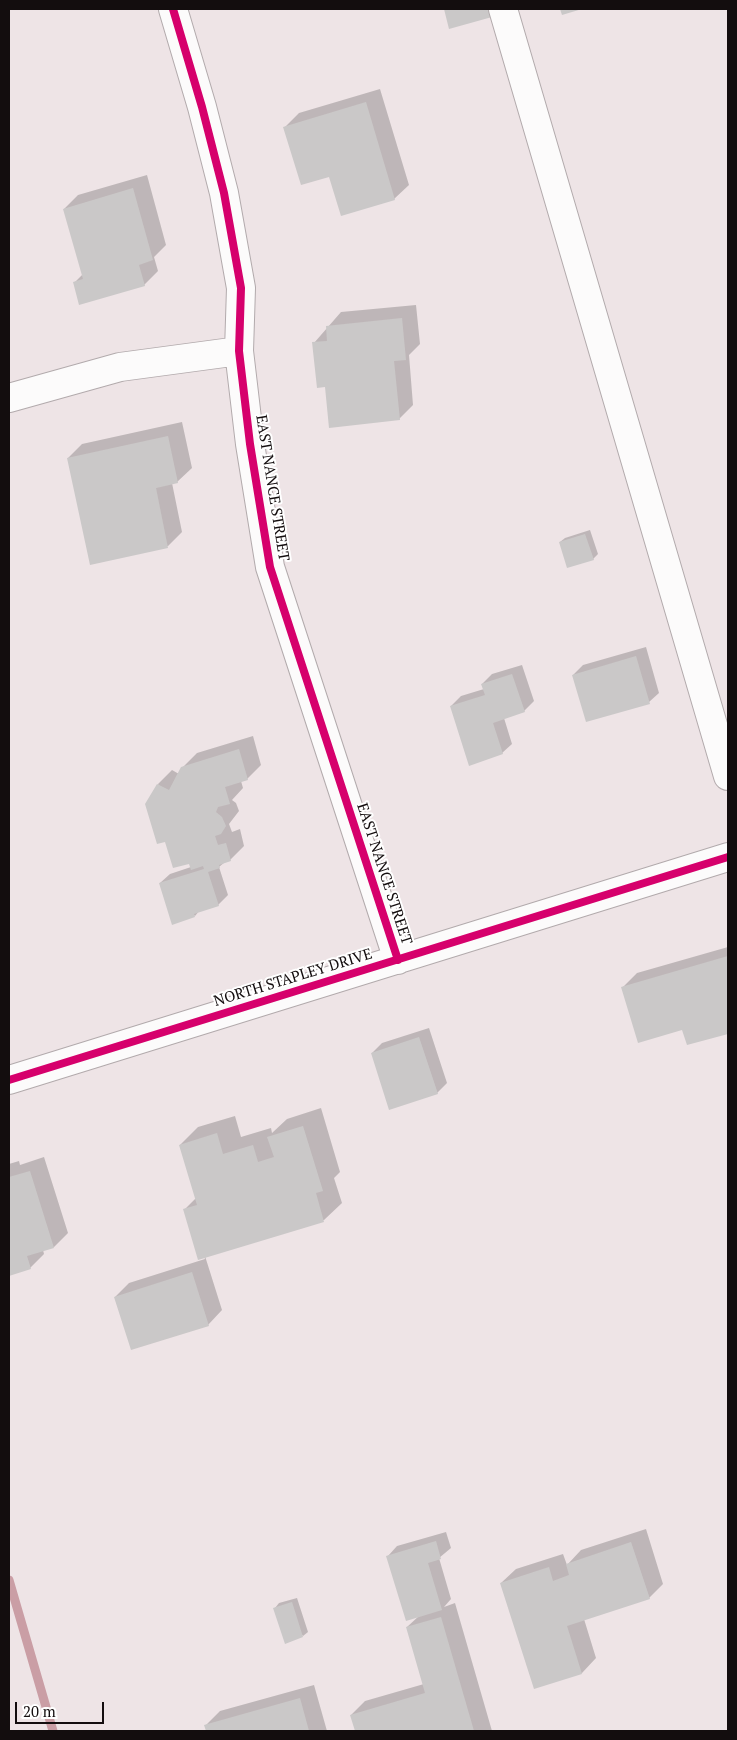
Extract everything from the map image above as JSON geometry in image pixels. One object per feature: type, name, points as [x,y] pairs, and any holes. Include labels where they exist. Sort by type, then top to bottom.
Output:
[{"type":"street","name":"EAST NANCE STREET","points":[[173,9],[202,107],[224,192],[241,288],[239,351],[250,444],[270,567],[398,960]]},
{"type":"street","points":[[503,9],[728,776]]},
{"type":"street","points":[[9,398],[120,367],[239,351]]},
{"type":"street","name":"NORTH STAPLEY DRIVE","points":[[9,1080],[728,857]]},
{"type":"building","points":[[444,9],[490,9],[492,17],[449,29]]},
{"type":"building","points":[[560,9],[582,9],[562,15]]},
{"type":"building","points":[[366,102],[395,200],[341,216],[329,177],[301,185],[283,127]]},
{"type":"building","points":[[133,188],[153,260],[139,265],[145,286],[79,305],[73,282],[83,279],[63,209]]},
{"type":"building","points":[[402,318],[406,360],[394,361],[400,420],[329,428],[325,387],[317,388],[312,342],[327,341],[326,326]]},
{"type":"building","points":[[168,436],[178,483],[156,488],[168,548],[90,565],[67,458]]},
{"type":"building","points":[[585,534],[594,560],[567,568],[559,542]]},
{"type":"building","points":[[636,656],[650,704],[586,722],[572,675]]},
{"type":"building","points":[[512,674],[525,712],[493,723],[503,754],[469,766],[450,706],[485,695],[481,684]]},
{"type":"building","points":[[239,749],[248,780],[225,787],[230,804],[218,807],[216,812],[222,817],[226,826],[221,834],[215,836],[218,845],[226,843],[231,861],[219,865],[220,868],[208,872],[219,906],[194,914],[195,917],[172,925],[159,883],[204,869],[203,866],[191,870],[189,864],[173,868],[165,842],[157,844],[145,804],[157,784],[169,790],[181,767]]},
{"type":"building","points":[[728,956],[728,1034],[687,1045],[682,1030],[638,1043],[621,987]]},
{"type":"building","points":[[419,1037],[438,1094],[389,1110],[371,1053]]},
{"type":"building","points":[[303,1126],[323,1191],[316,1193],[324,1222],[198,1260],[183,1209],[197,1205],[179,1145],[217,1133],[223,1154],[253,1145],[258,1162],[274,1157],[267,1137]]},
{"type":"building","points":[[30,1171],[54,1248],[27,1256],[31,1269],[9,1276],[9,1177]]},
{"type":"building","points":[[192,1272],[209,1326],[131,1350],[114,1297]]},
{"type":"building","points":[[436,1541],[441,1559],[428,1563],[442,1610],[406,1621],[386,1556]]},
{"type":"building","points":[[631,1542],[650,1599],[567,1626],[582,1674],[534,1689],[500,1583],[549,1567],[553,1581],[569,1575],[566,1564]]},
{"type":"building","points":[[292,1602],[303,1637],[285,1644],[273,1608]]},
{"type":"building","points":[[441,1617],[474,1731],[355,1731],[350,1715],[425,1693],[406,1627]]},
{"type":"building","points":[[300,1698],[309,1731],[206,1731],[204,1725]]},
{"type":"waterway","points":[[9,1580],[53,1731]]},
{"type":"cycle path","points":[[173,9],[202,107],[224,193],[241,288],[239,351],[250,444],[270,567],[398,960]]},
{"type":"cycle path","points":[[9,1080],[728,857]]}]
